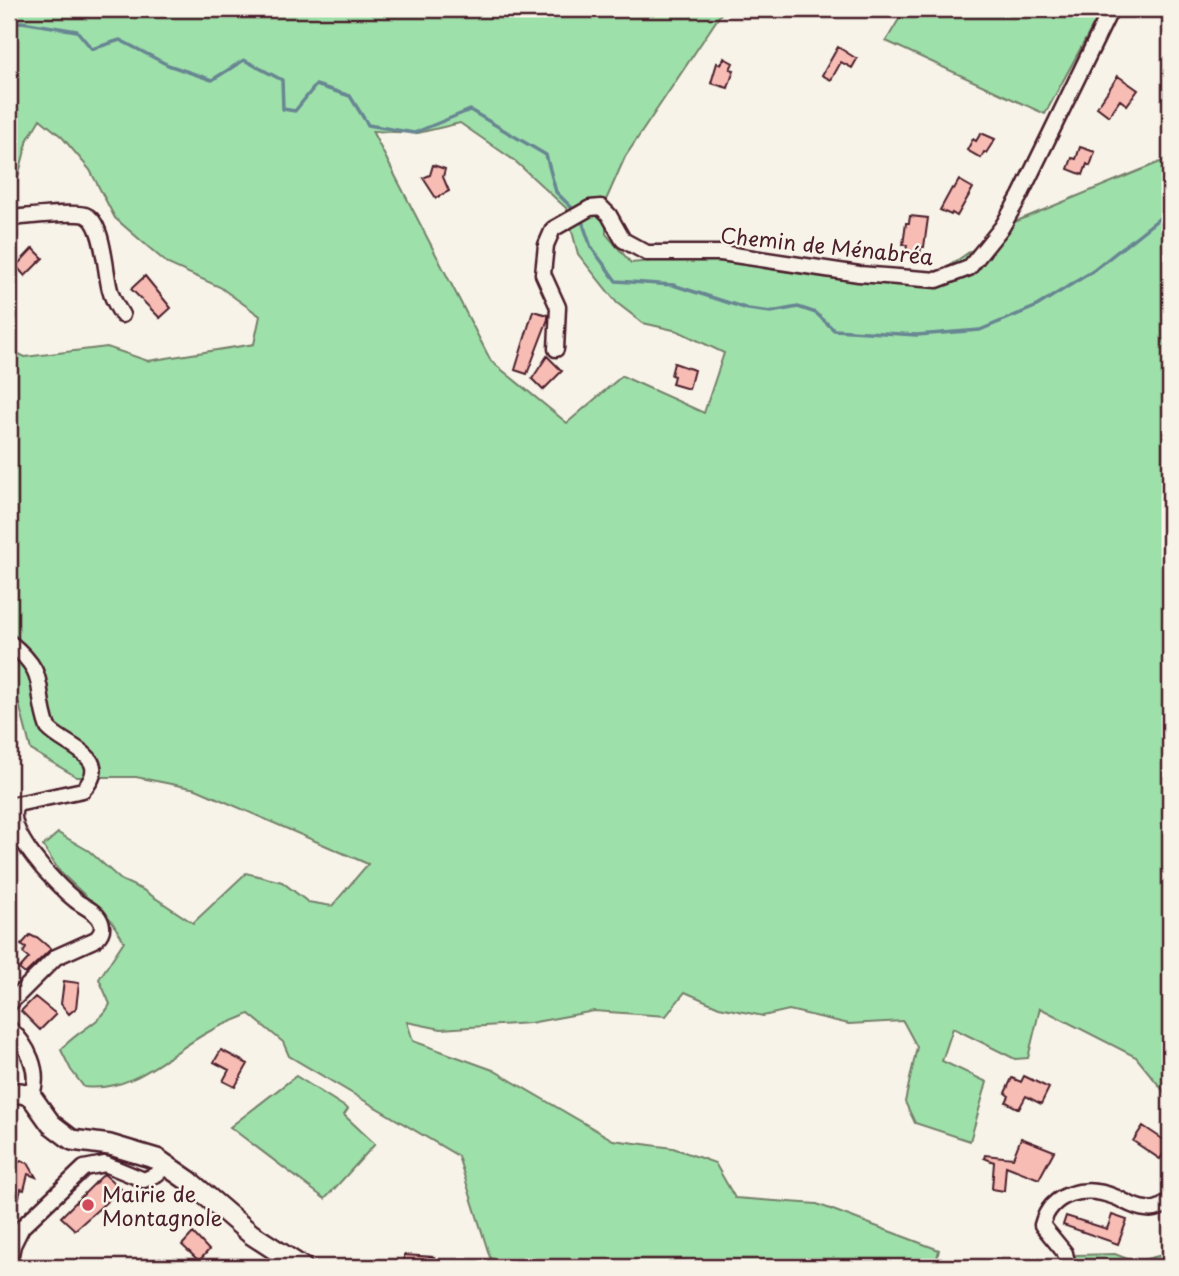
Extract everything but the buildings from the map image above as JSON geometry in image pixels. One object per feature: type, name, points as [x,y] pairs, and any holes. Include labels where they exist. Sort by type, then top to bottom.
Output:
[{"type":"street","name":"Chemin de Ménabréa","points":[[556,349],[558,306],[543,274],[546,245],[553,229],[590,208],[601,207],[609,215],[623,240],[647,253],[721,253],[859,274],[937,280],[969,268],[1002,227],[1020,196],[1111,9]]},
{"type":"street","points":[[9,218],[76,215],[90,218],[101,239],[110,289],[122,315]]},
{"type":"street","points":[[9,642],[34,666],[48,728],[89,757],[93,770],[92,778],[83,790],[17,804],[13,812],[18,832],[34,859],[69,896],[99,916],[103,926],[96,939],[49,962],[9,1004]]},
{"type":"street","points":[[9,1028],[27,1049],[35,1080],[31,1096]]},
{"type":"street","points":[[9,1093],[31,1096],[51,1124],[65,1136],[134,1150],[157,1159],[189,1181],[251,1234],[302,1267]]},
{"type":"street","points":[[9,1264],[13,1245],[22,1227],[84,1168],[105,1164],[144,1180],[166,1166]]},
{"type":"street","points":[[1068,1267],[1065,1253],[1042,1225],[1048,1210],[1063,1196],[1097,1192],[1147,1210],[1159,1208],[1170,1200]]},
{"type":"green space","points":[[9,9],[724,9],[625,157],[606,200],[606,234],[631,263],[673,259],[940,272],[1012,223],[1170,158],[1170,1099],[1136,1057],[1040,1008],[1028,1058],[1015,1059],[953,1028],[942,1061],[987,1082],[970,1141],[915,1123],[905,1102],[917,1047],[903,1021],[849,1024],[789,1010],[763,1016],[719,1007],[685,992],[666,1016],[594,1011],[530,1023],[441,1029],[407,1022],[413,1041],[493,1070],[613,1140],[673,1148],[715,1163],[735,1198],[817,1204],[939,1250],[935,1267],[493,1267],[458,1156],[289,1056],[283,1042],[249,1014],[210,1031],[135,1078],[102,1087],[84,1087],[61,1050],[106,1011],[110,1004],[99,979],[124,941],[110,919],[60,872],[43,846],[58,833],[89,851],[121,880],[143,890],[193,923],[246,873],[282,882],[308,902],[332,906],[368,864],[196,789],[136,777],[77,777],[31,750],[17,696],[9,693],[9,349],[25,357],[107,347],[148,361],[254,344],[260,316],[220,287],[168,264],[115,218],[90,170],[62,137],[40,119],[28,139],[17,181],[9,185]],"holes":[[[460,123],[515,161],[566,208],[578,254],[617,303],[643,323],[678,331],[724,353],[704,413],[622,376],[567,423],[491,361],[372,131],[418,133]]]},
{"type":"green space","points":[[905,9],[1102,9],[1045,114],[886,41]]},
{"type":"green space","points":[[296,1076],[348,1109],[344,1115],[375,1144],[325,1199],[230,1127]]},
{"type":"green space","points":[[1170,1246],[1170,1267],[1065,1267],[1076,1255],[1115,1254],[1135,1262],[1162,1255]]},
{"type":"waterway","points":[[9,23],[22,22],[77,31],[92,49],[120,40],[168,65],[212,80],[244,60],[282,80],[283,109],[295,111],[316,85],[350,96],[368,125],[414,133],[470,110],[546,155],[556,192],[576,212]]},
{"type":"waterway","points":[[581,218],[591,247],[616,281],[673,285],[748,309],[771,312],[798,307],[816,313],[834,330],[917,335],[980,330],[1035,307],[1093,271],[1161,217],[1170,214]]},
{"type":"place","name":"Mairie de Montagnole","points":[[88,1205]]}]
